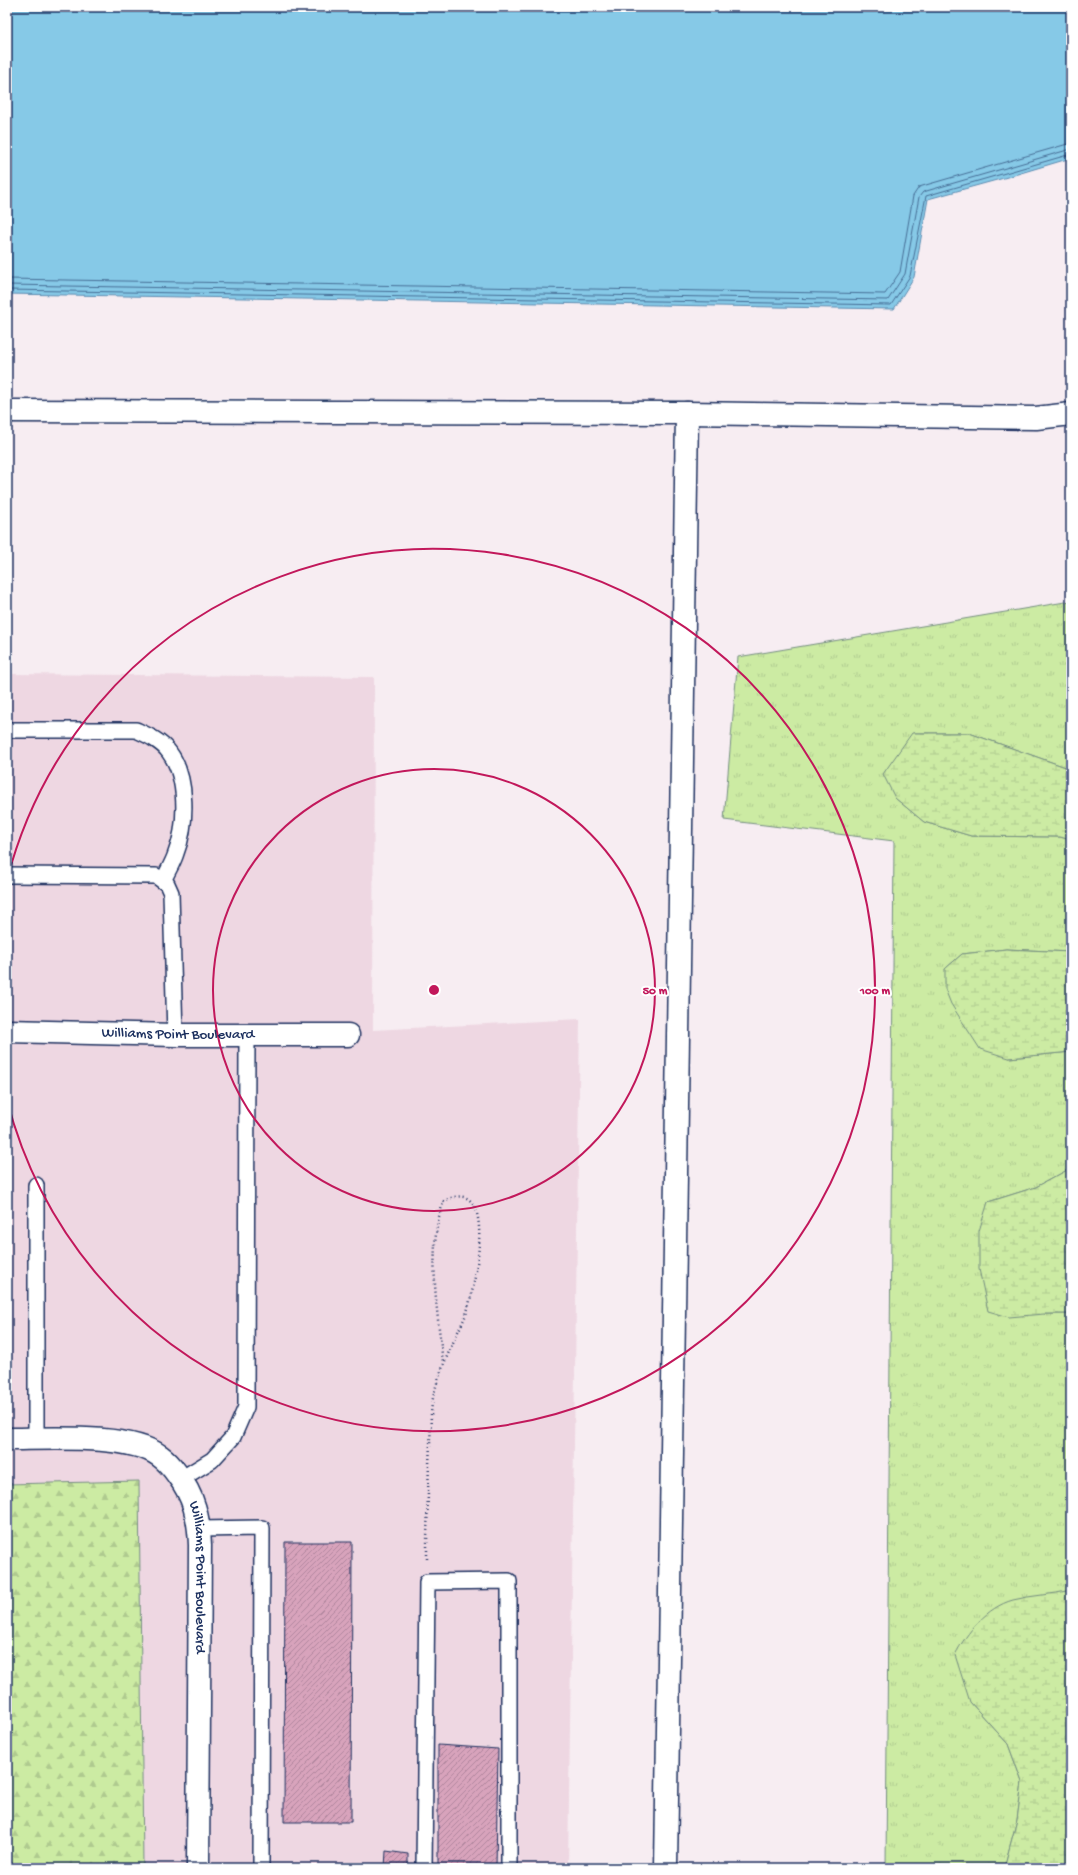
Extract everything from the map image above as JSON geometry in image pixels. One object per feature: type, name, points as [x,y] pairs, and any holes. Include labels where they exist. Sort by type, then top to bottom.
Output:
[{"type":"street","points":[[7,411],[687,413],[1036,418],[1071,414]]},
{"type":"street","points":[[666,1868],[687,413]]},
{"type":"street","name":"Williams Point Boulevard","points":[[7,1031],[175,1035],[348,1035]]},
{"type":"street","name":"Williams Point Boulevard","points":[[7,1439],[109,1440],[146,1448],[160,1455],[181,1479],[190,1493],[196,1508],[200,1529],[198,1868]]},
{"type":"lane","points":[[7,730],[136,730],[154,739],[169,752],[177,769],[184,792],[184,817],[177,852],[163,881]]},
{"type":"lane","points":[[7,875],[156,876],[167,884],[171,893],[175,1035]]},
{"type":"lane","points":[[181,1479],[212,1460],[233,1437],[246,1407],[247,1035]]},
{"type":"lane","points":[[36,1185],[36,1439]]},
{"type":"lane","points":[[200,1529],[262,1528],[261,1868]]},
{"type":"lane","points":[[424,1868],[427,1582],[509,1581],[509,1868]]},
{"type":"path","points":[[427,1582],[427,1502],[432,1399],[443,1363],[468,1309],[478,1258],[480,1228],[478,1211],[473,1202],[464,1196],[454,1196],[444,1201],[438,1222],[435,1244],[436,1303],[443,1363]]},
{"type":"shaded area","points":[[7,674],[374,677],[373,1030],[580,1019],[568,1868],[143,1868],[139,1482],[7,1484]]},
{"type":"green space","points":[[1071,601],[1071,769],[969,733],[913,733],[895,798],[924,822],[971,836],[1060,837],[1071,840],[1071,952],[1006,949],[962,954],[945,969],[1009,1058],[1071,1052],[1071,1168],[1036,1187],[988,1202],[1044,1314],[1071,1314],[1071,1590],[1058,1594],[970,1702],[1008,1744],[1022,1782],[1017,1820],[1004,1868],[886,1868],[894,841],[724,820],[738,657]]},
{"type":"green space","points":[[912,733],[969,733],[1071,769],[1071,840],[1060,837],[971,836],[924,822],[895,798],[883,774]]},
{"type":"green space","points":[[1006,949],[1071,952],[1071,1052],[1009,1058],[980,1049],[951,1004],[945,989],[945,969],[962,954]]},
{"type":"green space","points":[[1071,1168],[1071,1314],[1044,1314],[1009,1317],[988,1311],[979,1269],[979,1231],[988,1202],[1036,1187]]},
{"type":"green space","points":[[139,1481],[143,1868],[7,1868],[7,1484]]},
{"type":"green space","points":[[1071,1590],[1071,1868],[1004,1868],[1017,1820],[1022,1782],[1008,1744],[970,1702],[955,1655],[972,1629],[986,1614],[995,1608],[1013,1600]]},
{"type":"water","points":[[7,7],[1071,7],[1071,158],[928,199],[914,277],[894,309],[7,294]]},
{"type":"building","points":[[285,1542],[352,1542],[351,1822],[284,1822]]},
{"type":"building","points":[[438,1745],[498,1749],[496,1868],[438,1868]]},
{"type":"building","points":[[386,1851],[408,1854],[408,1868],[385,1868]]}]
